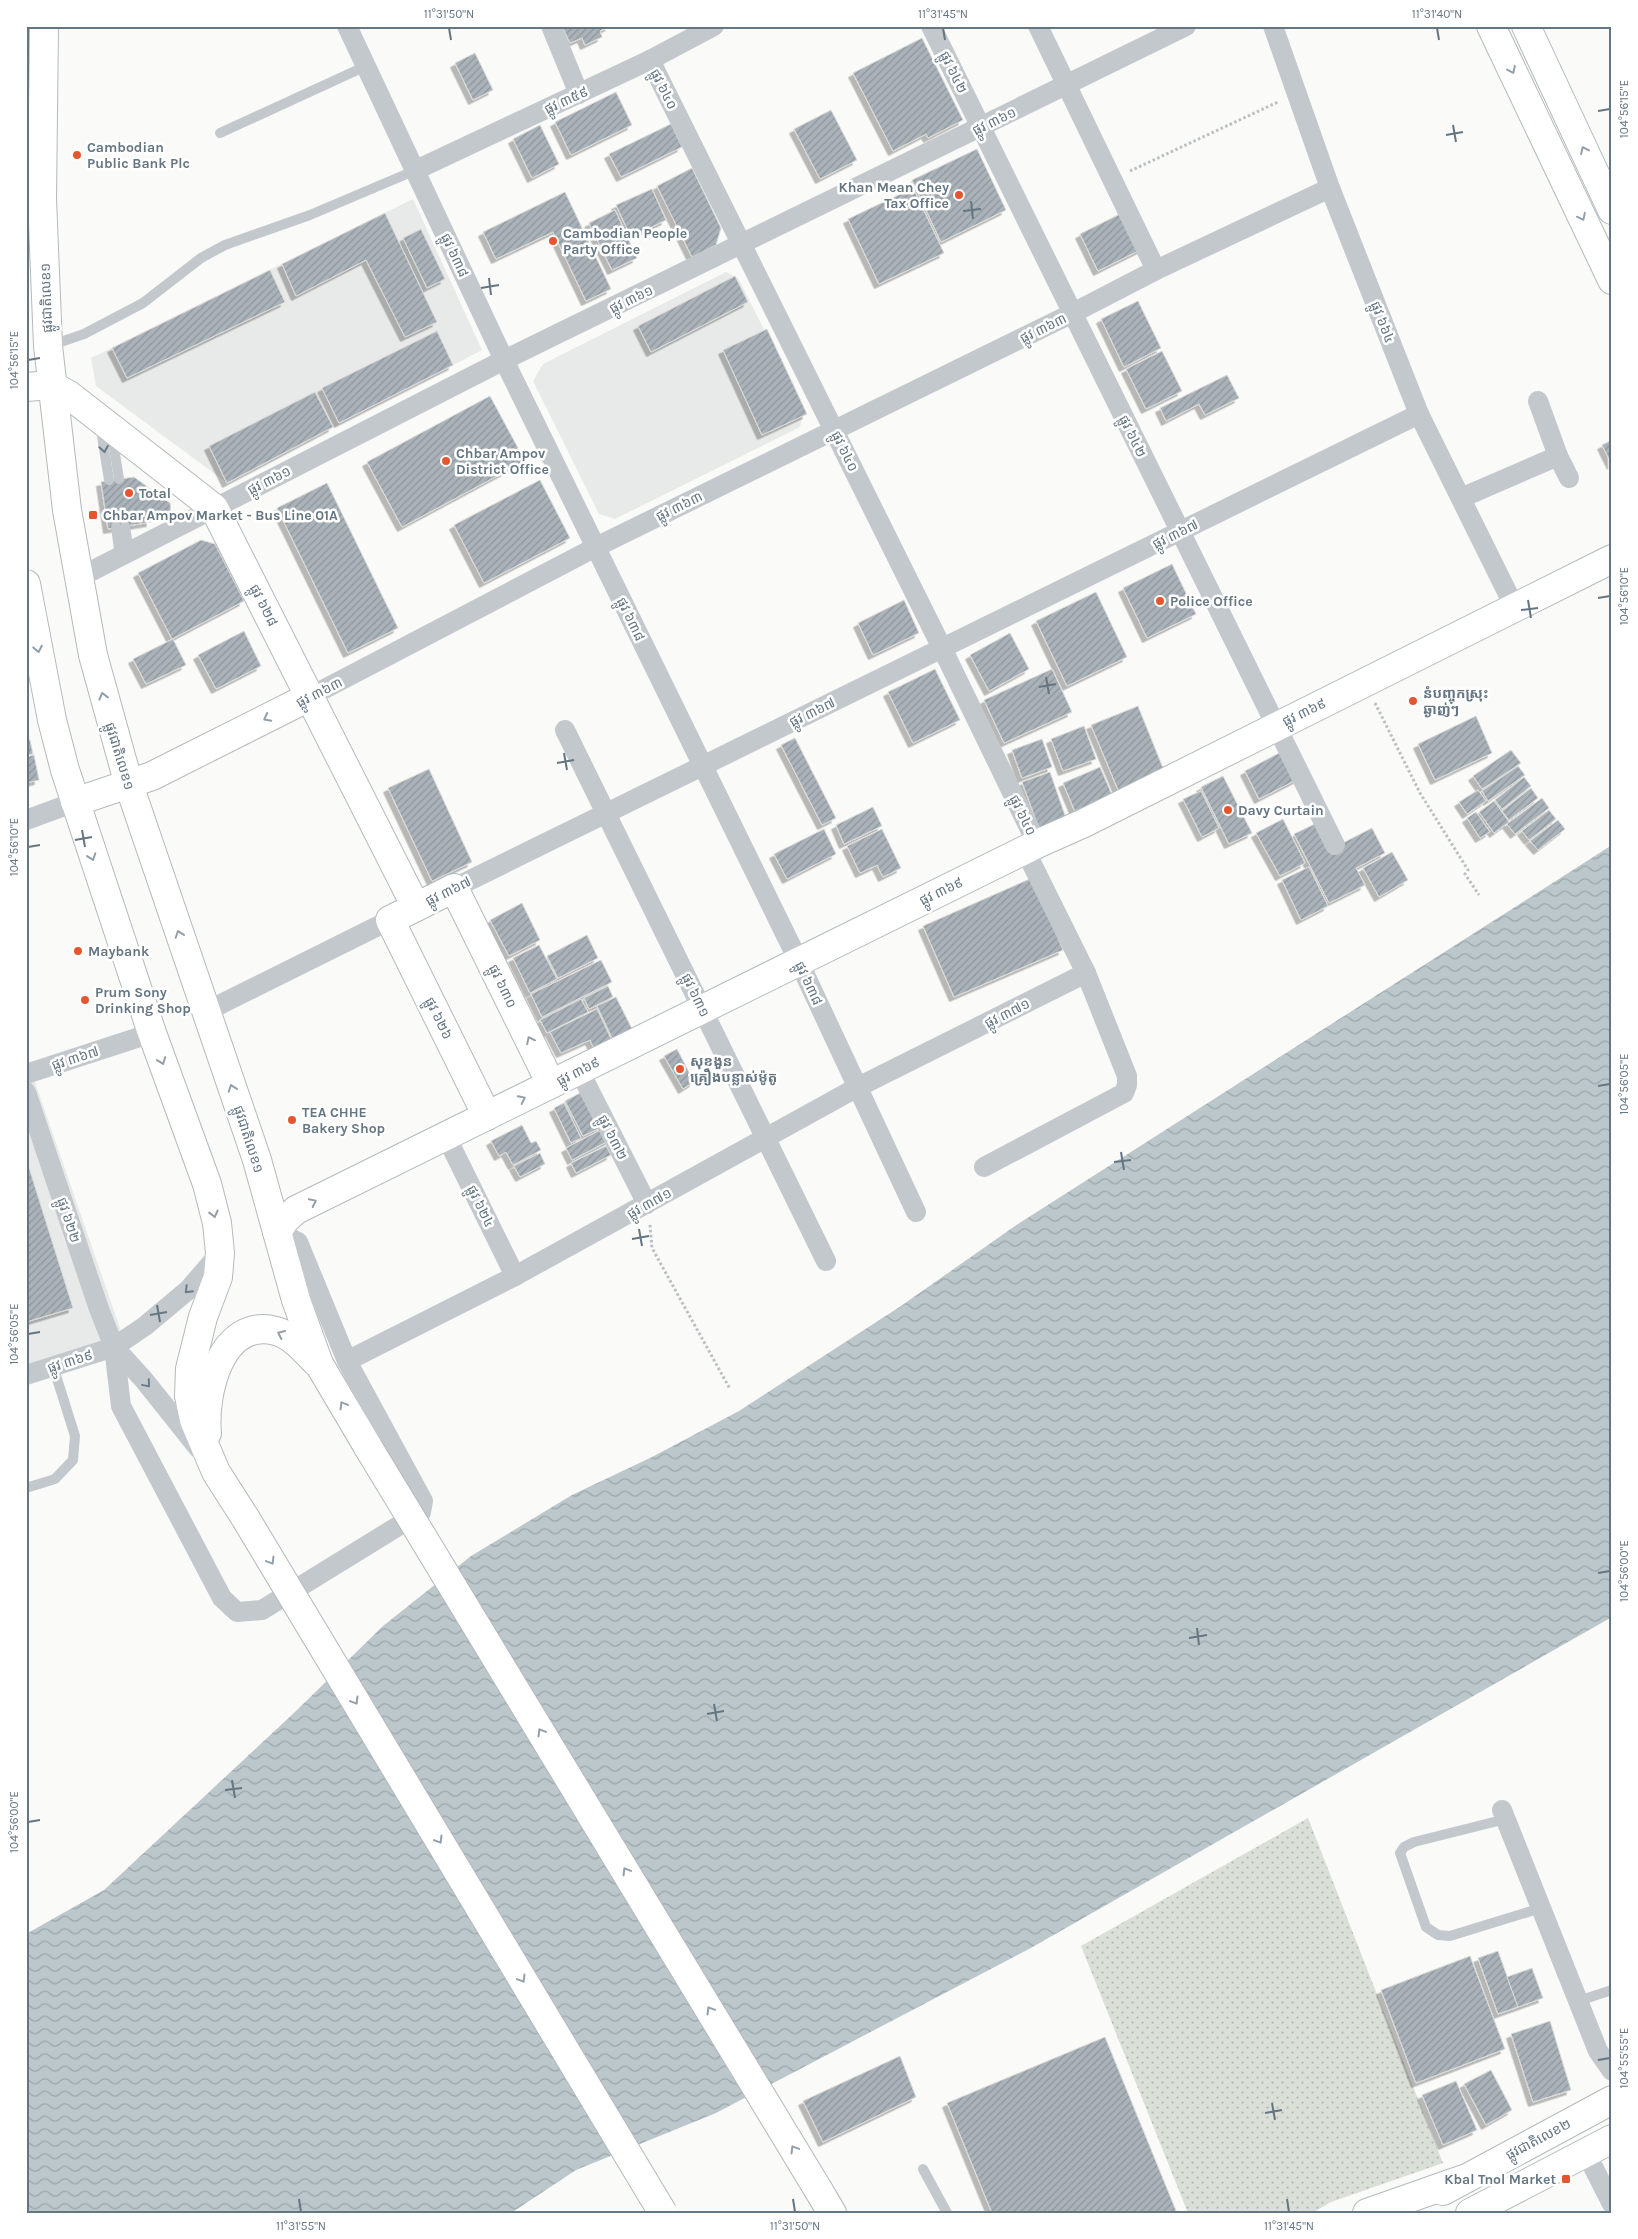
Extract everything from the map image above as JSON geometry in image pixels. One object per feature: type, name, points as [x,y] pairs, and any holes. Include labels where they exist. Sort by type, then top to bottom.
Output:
[{"type":"main road","name":"ផ្លូវជាតិលេខ១","points":[[44,26],[42,199],[48,346],[39,386],[67,510],[93,654],[129,785],[257,1160],[296,1300],[319,1364],[826,2202]]},
{"type":"main road","points":[[1491,26],[1612,280]]},
{"type":"main road","points":[[1526,26],[1612,210]]},
{"type":"main road","name":"ផ្លូវ ៦២៨","points":[[39,386],[69,395],[214,508],[416,906]]},
{"type":"main road","name":"ផ្លូវ ៣៦៩","points":[[277,1232],[285,1220],[296,1210],[1031,847],[1084,823],[1612,559]]},
{"type":"main road","points":[[26,584],[28,612],[52,720],[75,802],[152,1033],[207,1184],[216,1223],[220,1253],[218,1277],[203,1317],[190,1369],[189,1396],[194,1420],[216,1472],[663,2213]]},
{"type":"main road","name":"ផ្លូវ ៣៦៣","points":[[75,802],[152,776],[311,696]]},
{"type":"main road","name":"ផ្លូវ ៣៦៧","points":[[390,920],[454,888]]},
{"type":"main road","name":"ផ្លូវ ៦៣០","points":[[454,888],[551,1084]]},
{"type":"main road","name":"ផ្លូវ ៦២៦","points":[[390,920],[487,1116]]},
{"type":"main road","points":[[216,1472],[208,1443],[208,1403],[213,1376],[222,1356],[230,1346],[247,1333],[258,1330],[277,1331],[302,1347],[319,1364]]},
{"type":"main road","name":"ផ្លូវជាតិលេខ២","points":[[1464,2179],[1612,2100]]},
{"type":"main road","points":[[1475,2211],[1612,2139]]},
{"type":"main road","points":[[1367,2213],[1464,2179]]},
{"type":"main road","points":[[1405,2213],[1464,2179]]},
{"type":"street","name":"ផ្លូវ ៦៣៨","points":[[347,26],[504,360],[799,962],[856,1088],[916,1212]]},
{"type":"street","points":[[551,26],[579,94]]},
{"type":"street","name":"ផ្លូវ ៣៥៩","points":[[416,170],[650,60],[714,26]]},
{"type":"street","name":"ផ្លូវ ៦៤២","points":[[931,26],[1335,845]]},
{"type":"street","points":[[1038,26],[1156,270]]},
{"type":"street","name":"ផ្លូវ ៣៦១","points":[[78,578],[504,360],[1186,26]]},
{"type":"street","name":"ផ្លូវ ៦៦៤","points":[[1273,26],[1330,188],[1419,414],[1515,608]]},
{"type":"street","name":"ផ្លូវ ៦៤០","points":[[650,60],[942,648],[1086,973],[1127,1076],[1127,1086],[1124,1093],[984,1167]]},
{"type":"street","name":"ផ្លូវ ៣៦៣","points":[[311,696],[596,548],[834,429],[1073,313],[1156,270],[1330,188]]},
{"type":"street","points":[[1538,401],[1558,456],[1569,478]]},
{"type":"street","name":"ផ្លូវ ៣៦៧","points":[[454,888],[1419,414]]},
{"type":"street","points":[[1461,498],[1558,456]]},
{"type":"street","name":"ផ្លូវ ៦៣១","points":[[565,730],[826,1260]]},
{"type":"street","name":"ផ្លូវ ៣៦៣","points":[[26,820],[75,802]]},
{"type":"street","name":"ផ្លូវ ៣៦៧","points":[[205,1012],[390,920]]},
{"type":"street","name":"ផ្លូវ ៣៧១","points":[[346,1361],[515,1276],[856,1088],[1086,973]]},
{"type":"street","name":"ផ្លូវ ៣៦៧","points":[[26,1074],[152,1033]]},
{"type":"street","name":"ផ្លូវ ៦៣២","points":[[579,1070],[647,1204]]},
{"type":"street","name":"ផ្លូវ ៦២២","points":[[26,1092],[99,1309],[114,1347]]},
{"type":"street","name":"ផ្លូវ ៦២៤","points":[[446,1136],[515,1276]]},
{"type":"street","points":[[114,1347],[121,1406],[222,1598],[237,1612],[262,1610],[421,1512],[424,1501],[346,1361],[298,1242],[277,1232]]},
{"type":"street","name":"ផ្លូវ ៣៦៩","points":[[26,1375],[114,1347],[145,1326],[188,1290],[220,1253]]},
{"type":"street","points":[[114,1347],[144,1380],[216,1472]]},
{"type":"street","points":[[1504,1814],[1598,2051],[1612,2071]]},
{"type":"street","points":[[1586,2153],[1612,2204]]},
{"type":"lane","points":[[220,133],[366,66]]},
{"type":"lane","points":[[48,346],[84,334],[143,303],[201,258],[224,245],[310,214],[416,170]]},
{"type":"lane","points":[[105,423],[114,480],[105,423]]},
{"type":"lane","points":[[120,527],[124,554]]},
{"type":"lane","points":[[26,1488],[54,1478],[73,1460],[75,1436],[53,1366]]},
{"type":"lane","points":[[1504,1814],[1404,1846],[1400,1852],[1426,1927],[1438,1935],[1450,1936],[1541,1908]]},
{"type":"lane","points":[[1578,2001],[1612,1990]]},
{"type":"lane","points":[[923,2169],[947,2213]]},
{"type":"path","points":[[1112,179],[1297,93]]},
{"type":"path","points":[[1365,682],[1420,793],[1468,870],[1465,874],[1479,895]]},
{"type":"path","points":[[647,1204],[652,1248],[730,1390]]},
{"type":"shaded area","points":[[413,199],[482,350],[227,483],[96,386],[91,358]]},
{"type":"shaded area","points":[[726,272],[738,278],[804,409],[800,427],[615,519],[599,514],[533,381],[543,364]]},
{"type":"shaded area","points":[[26,1056],[122,1334],[26,1366]]},
{"type":"shaded area","points":[[1308,1818],[1443,2163],[1331,2202],[1312,2213],[1188,2213],[1081,1946]]},
{"type":"water","points":[[1612,845],[1612,1617],[1029,1949],[716,2113],[576,2170],[511,2213],[26,2213],[26,1934],[104,1890],[296,1711],[383,1626],[471,1556],[572,1495],[652,1457],[739,1411],[901,1306],[1015,1226]]},
{"type":"building","points":[[562,26],[610,26],[600,31],[602,37],[585,45],[582,38],[570,43]]},
{"type":"building","points":[[922,38],[963,120],[928,138],[926,134],[893,151],[853,73]]},
{"type":"building","points":[[475,53],[493,90],[473,100],[455,63]]},
{"type":"building","points":[[616,92],[632,125],[571,155],[555,122]]},
{"type":"building","points":[[831,110],[857,160],[820,179],[794,129]]},
{"type":"building","points":[[671,124],[682,147],[621,177],[609,154]]},
{"type":"building","points":[[540,125],[559,164],[532,178],[513,139]]},
{"type":"building","name":"Khan Mean Chey Tax Office","points":[[977,149],[1006,210],[941,242],[912,180]]},
{"type":"building","points":[[692,168],[721,228],[716,245],[692,257],[657,186]]},
{"type":"building","points":[[913,188],[944,253],[879,284],[848,219]]},
{"type":"building","points":[[652,189],[666,220],[631,237],[616,205]]},
{"type":"building","points":[[565,192],[611,289],[586,301],[553,232],[496,259],[483,232]]},
{"type":"building","points":[[615,210],[637,258],[612,270],[589,223]]},
{"type":"building","points":[[1126,211],[1144,248],[1098,271],[1080,234]]},
{"type":"building","points":[[385,213],[437,322],[405,337],[366,260],[296,296],[282,264]]},
{"type":"building","points":[[421,229],[445,279],[427,288],[403,238]]},
{"type":"building","points":[[270,270],[285,302],[127,378],[112,348]]},
{"type":"building","points":[[735,276],[748,302],[651,352],[638,326]]},
{"type":"building","points":[[1138,301],[1161,348],[1124,367],[1101,319]]},
{"type":"building","points":[[767,329],[807,414],[762,435],[723,350]]},
{"type":"building","points":[[437,331],[453,365],[339,423],[322,388]]},
{"type":"building","points":[[1162,351],[1182,391],[1146,409],[1126,369]]},
{"type":"building","points":[[1227,375],[1239,398],[1205,415],[1199,404],[1166,421],[1160,408]]},
{"type":"building","points":[[315,392],[333,427],[227,483],[209,446]]},
{"type":"building","name":"Chbar Ampov District Office","points":[[490,396],[525,461],[402,527],[367,462]]},
{"type":"building","points":[[1612,440],[1612,465],[1602,445]]},
{"type":"building","name":"Total","points":[[134,477],[170,503],[171,513],[150,517],[151,522],[108,529],[101,482]]},
{"type":"building","points":[[540,480],[570,538],[484,583],[454,525]]},
{"type":"building","points":[[327,483],[398,628],[348,653],[277,508]]},
{"type":"building","points":[[201,540],[215,544],[244,601],[172,639],[138,573]]},
{"type":"building","name":"Police Office","points":[[1172,564],[1196,614],[1147,638],[1123,588]]},
{"type":"building","points":[[1096,592],[1127,657],[1067,686],[1036,621]]},
{"type":"building","points":[[904,600],[919,633],[873,655],[858,623]]},
{"type":"building","points":[[244,631],[261,666],[216,689],[198,655]]},
{"type":"building","points":[[1010,633],[1029,669],[989,691],[970,655]]},
{"type":"building","points":[[173,639],[186,665],[146,684],[133,659]]},
{"type":"building","points":[[935,669],[960,720],[913,743],[888,692]]},
{"type":"building","points":[[1052,669],[1072,712],[1004,743],[984,700]]},
{"type":"building","points":[[1138,706],[1165,773],[1119,792],[1091,725]]},
{"type":"building","points":[[1476,716],[1492,753],[1435,780],[1418,744]]},
{"type":"building","points":[[1084,726],[1096,759],[1063,771],[1051,739]]},
{"type":"building","points":[[28,728],[29,740],[26,740],[26,729]]},
{"type":"building","points":[[795,738],[836,818],[822,825],[781,745]]},
{"type":"building","points":[[1042,739],[1052,767],[1022,778],[1012,750]]},
{"type":"building","points":[[30,740],[33,754],[26,755],[26,741]]},
{"type":"building","points":[[1511,750],[1521,763],[1482,789],[1473,776]]},
{"type":"building","points":[[1283,751],[1298,779],[1259,799],[1245,771]]},
{"type":"building","points":[[34,755],[39,780],[26,783],[26,757]]},
{"type":"building","points":[[1518,766],[1525,775],[1488,801],[1482,791]]},
{"type":"building","points":[[1100,767],[1113,797],[1076,814],[1063,783]]},
{"type":"building","points":[[429,769],[472,862],[432,881],[388,788]]},
{"type":"building","points":[[1050,772],[1067,821],[1040,831],[1022,782]]},
{"type":"building","points":[[1223,776],[1252,833],[1229,844],[1201,787]]},
{"type":"building","points":[[1524,777],[1531,786],[1502,809],[1495,800]]},
{"type":"building","points":[[1531,788],[1538,798],[1509,820],[1502,811]]},
{"type":"building","points":[[1478,790],[1486,801],[1467,814],[1459,802]]},
{"type":"building","points":[[1201,791],[1219,828],[1202,837],[1183,799]]},
{"type":"building","points":[[1542,798],[1549,808],[1515,834],[1507,824]]},
{"type":"building","points":[[1494,801],[1509,822],[1494,833],[1479,812]]},
{"type":"building","points":[[873,807],[882,826],[844,844],[836,825]]},
{"type":"building","points":[[1549,810],[1556,819],[1529,840],[1522,831]]},
{"type":"building","points":[[1476,812],[1490,832],[1480,838],[1467,818]]},
{"type":"building","points":[[1283,819],[1305,863],[1280,876],[1256,833]]},
{"type":"building","points":[[1558,820],[1565,829],[1538,850],[1530,841]]},
{"type":"building","points":[[1319,822],[1333,848],[1372,828],[1385,853],[1356,868],[1365,885],[1329,903],[1294,834]]},
{"type":"building","points":[[824,829],[836,854],[787,879],[774,854]]},
{"type":"building","points":[[882,829],[901,868],[883,877],[877,865],[860,873],[847,846]]},
{"type":"building","points":[[1392,852],[1408,880],[1379,897],[1363,868]]},
{"type":"building","points":[[1309,867],[1328,906],[1301,920],[1282,880]]},
{"type":"building","points":[[1032,878],[1063,950],[954,997],[923,926]]},
{"type":"building","points":[[522,903],[540,940],[509,956],[490,920]]},
{"type":"building","points":[[587,935],[598,958],[558,978],[547,956]]},
{"type":"building","points":[[539,945],[557,979],[530,993],[513,958]]},
{"type":"building","points":[[601,960],[612,982],[542,1017],[531,994]]},
{"type":"building","points":[[608,986],[613,997],[589,1009],[584,998]]},
{"type":"building","points":[[616,997],[634,1033],[614,1042],[597,1006]]},
{"type":"building","points":[[581,999],[588,1012],[547,1033],[540,1020]]},
{"type":"building","points":[[597,1009],[613,1043],[595,1051],[590,1040],[561,1053],[550,1032]]},
{"type":"building","name":"សុខងួន គ្រឿងបន្លាស់ម៉ូតូ","points":[[677,1049],[694,1082],[683,1089],[664,1056]]},
{"type":"building","points":[[584,1091],[602,1127],[583,1136],[565,1101]]},
{"type":"building","points":[[564,1103],[581,1138],[571,1143],[554,1108]]},
{"type":"building","points":[[522,1125],[531,1143],[536,1141],[541,1150],[513,1165],[506,1152],[499,1156],[491,1141]]},
{"type":"building","points":[[604,1128],[610,1140],[572,1160],[566,1148]]},
{"type":"building","points":[[606,1146],[611,1155],[576,1173],[571,1163]]},
{"type":"building","points":[[540,1153],[545,1164],[520,1177],[514,1166]]},
{"type":"building","points":[[26,1158],[73,1308],[26,1322]]},
{"type":"building","points":[[1498,1951],[1518,2007],[1498,2014],[1478,1958]]},
{"type":"building","points":[[1470,1956],[1505,2049],[1416,2083],[1381,1990]]},
{"type":"building","points":[[1532,1968],[1543,1998],[1518,2007],[1507,1977]]},
{"type":"building","points":[[1550,2021],[1571,2090],[1533,2102],[1511,2034]]},
{"type":"building","points":[[1105,2037],[1177,2213],[992,2213],[947,2103]]},
{"type":"building","points":[[900,2056],[916,2097],[823,2142],[803,2101]]},
{"type":"building","points":[[1491,2070],[1512,2110],[1486,2125],[1464,2084]]},
{"type":"building","points":[[1456,2081],[1477,2130],[1443,2145],[1422,2095]]},
{"type":"place","name":"Cambodian Public Bank Plc","points":[[77,155]]},
{"type":"place","name":"Khan Mean Chey Tax Office","points":[[959,195]]},
{"type":"place","name":"Cambodian People Party Office","points":[[553,241]]},
{"type":"place","name":"Chbar Ampov District Office","points":[[446,461]]},
{"type":"place","name":"Total","points":[[129,493]]},
{"type":"place","name":"Chbar Ampov Market - Bus Line 01A","points":[[93,515]]},
{"type":"place","name":"Police Office","points":[[1160,601]]},
{"type":"place","name":"នំបញ្ចុកស្រុះ ឆ្ងាញ់ៗ","points":[[1413,701]]},
{"type":"place","name":"Davy Curtain","points":[[1228,810]]},
{"type":"place","name":"Maybank","points":[[78,951]]},
{"type":"place","name":"Prum Sony Drinking Shop","points":[[85,1000]]},
{"type":"place","name":"សុខងួន គ្រឿងបន្លាស់ម៉ូតូ","points":[[680,1069]]},
{"type":"place","name":"TEA CHHE Bakery Shop","points":[[292,1120]]},
{"type":"place","name":"Kbal Tnol Market","points":[[1566,2179]]}]
